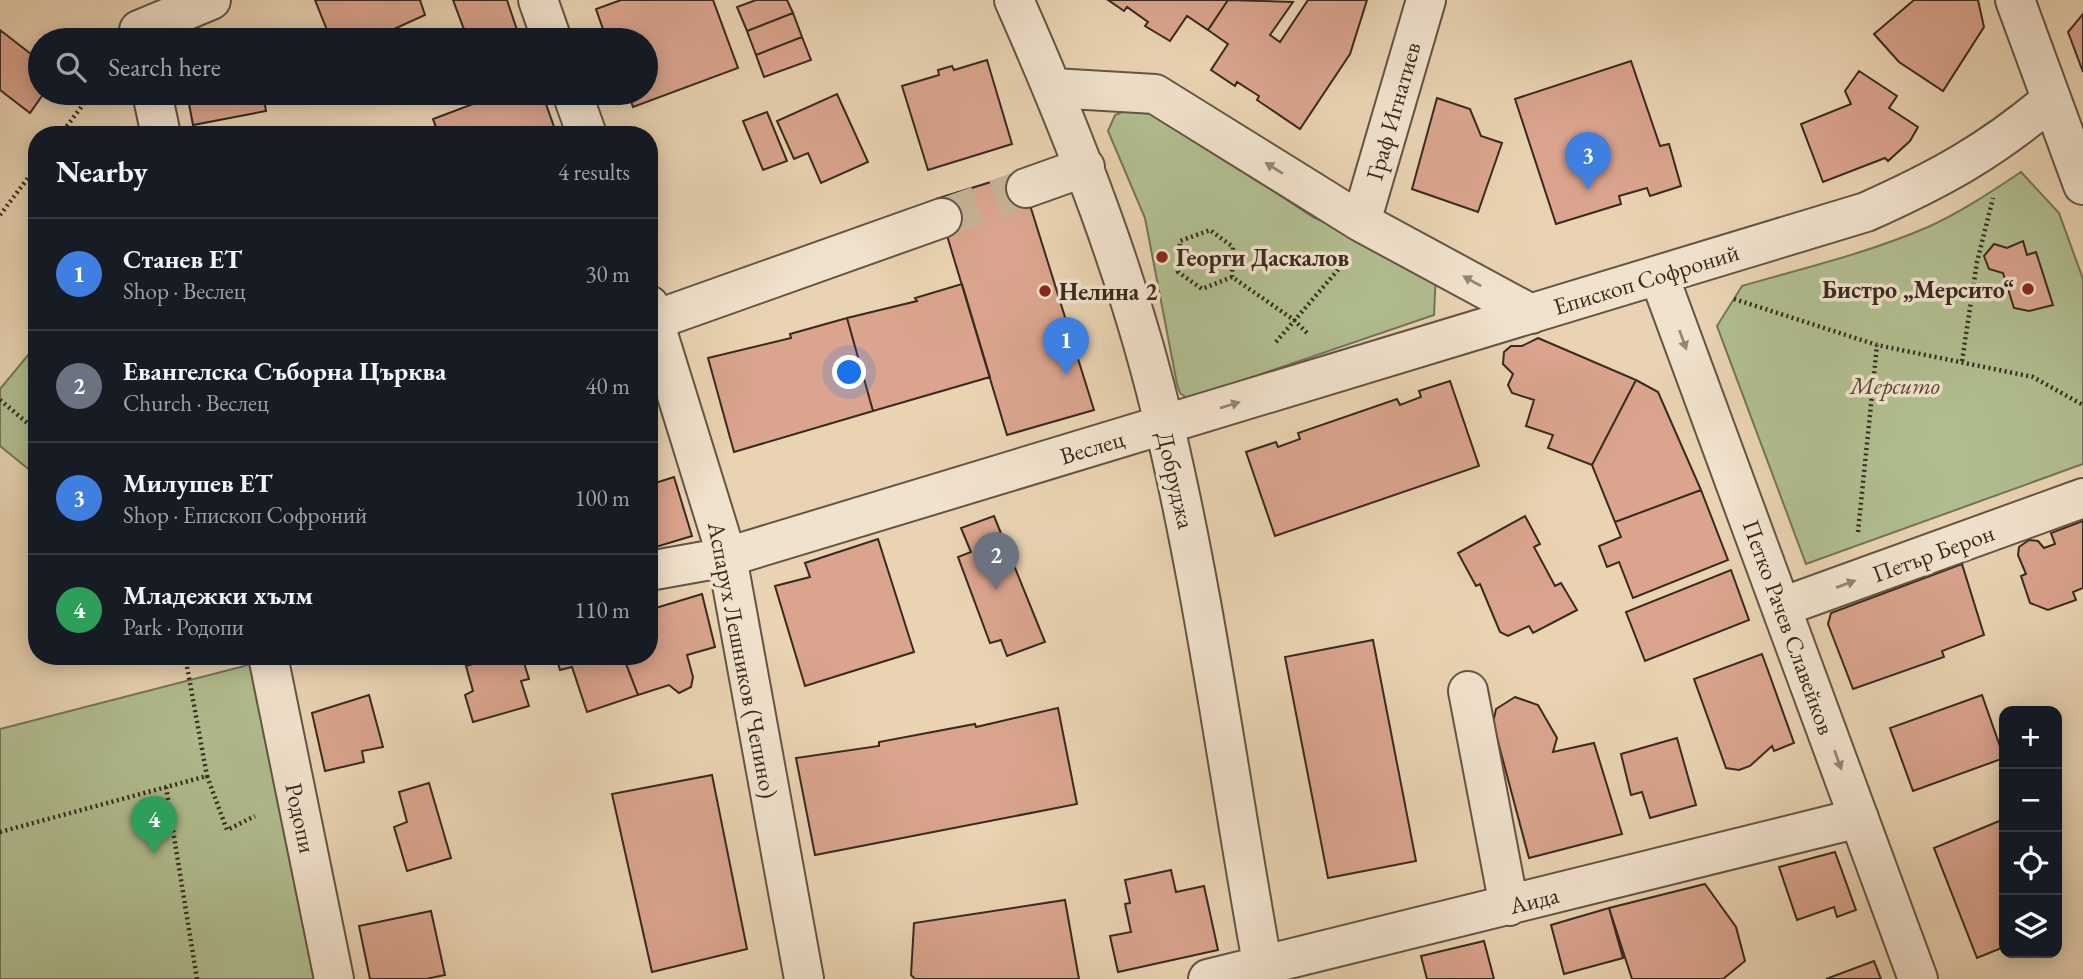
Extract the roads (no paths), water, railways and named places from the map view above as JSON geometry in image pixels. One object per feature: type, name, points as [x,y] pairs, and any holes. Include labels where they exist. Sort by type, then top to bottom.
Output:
[{"type":"street","points":[[138,23],[211,0]]},
{"type":"street","points":[[538,0],[548,28]]},
{"type":"street","name":"Добруджа","points":[[1014,0],[1085,167],[1164,425],[1197,576],[1264,972]]},
{"type":"street","name":"Граф Игнатиев","points":[[1361,222],[1426,0]]},
{"type":"street","points":[[2015,0],[2083,185]]},
{"type":"street","name":"Епископ Софроний","points":[[1053,88],[1155,94],[1361,222],[1531,314],[1866,212],[1924,187],[1981,155],[2051,100]]},
{"type":"street","points":[[155,105],[159,126]]},
{"type":"street","points":[[576,105],[584,126]]},
{"type":"street","points":[[1026,188],[1085,167]]},
{"type":"street","points":[[658,311],[942,218]]},
{"type":"street","name":"Петко Рачев Славейков","points":[[1659,276],[1919,979]]},
{"type":"street","name":"Веслец","points":[[658,569],[727,557],[1531,314]]},
{"type":"street","name":"Аспарух Лешников (Чепино)","points":[[658,333],[727,557],[804,979]]},
{"type":"street","name":"Петър Берон","points":[[1782,607],[2083,498]]},
{"type":"street","name":"Родопи","points":[[270,665],[334,979]]},
{"type":"street","points":[[1468,691],[1509,906]]},
{"type":"street","name":"Аида","points":[[1208,979],[1264,972],[1509,906],[1859,818]]},
{"type":"tunnel","points":[[942,218],[1026,188]]},
{"type":"place","name":"Милушев ЕТ","points":[[1588,190]]},
{"type":"place","name":"Георги Даскалов","points":[[1162,257]]},
{"type":"place","name":"Бистро „Мерсито“","points":[[2028,289]]},
{"type":"place","name":"Нелина 2","points":[[1045,291]]},
{"type":"place","name":"Станев ЕТ","points":[[1066,375]]},
{"type":"place","name":"Евангелска Съборна Църква","points":[[996,590]]},
{"type":"place","name":"Младежки хълм","points":[[154,854]]},
{"type":"park label","name":"Мерсито","points":[[1895,385]]}]
